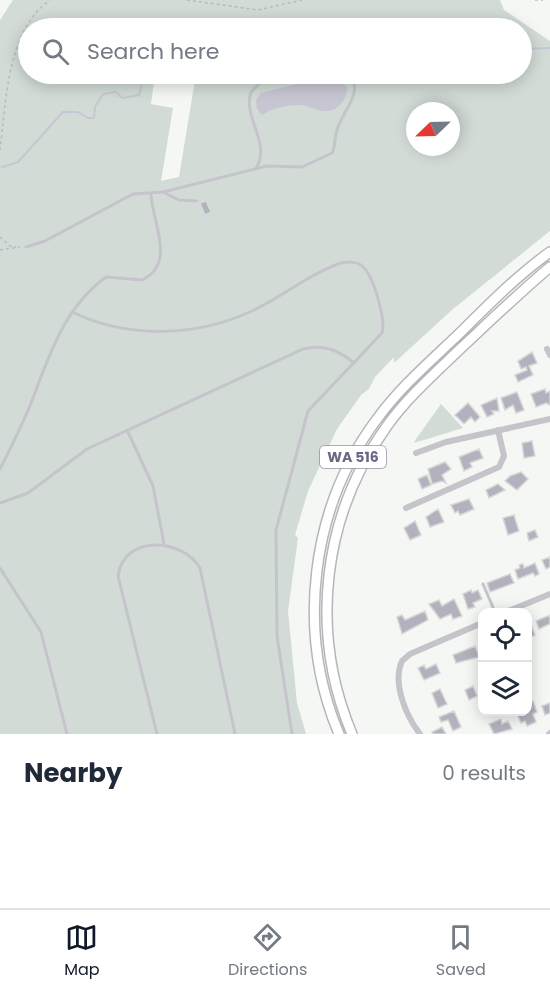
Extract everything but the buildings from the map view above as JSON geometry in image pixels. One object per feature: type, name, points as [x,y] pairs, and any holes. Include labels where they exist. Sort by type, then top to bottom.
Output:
[{"type":"highway","name":"WA 516","points":[[339,734],[331,714],[320,671],[314,601],[315,576],[322,540],[336,493],[362,441],[390,402],[474,319],[550,252]]},
{"type":"highway","name":"WA 516","points":[[352,734],[334,677],[327,616],[331,556],[347,498],[372,448],[410,398],[550,267]]},
{"type":"street","points":[[416,453],[447,442],[550,419]]},
{"type":"street","points":[[406,508],[499,467],[504,456],[498,430]]},
{"type":"street","points":[[516,608],[550,594]]},
{"type":"street","points":[[420,734],[407,717],[403,705],[400,665],[410,654],[478,625]]},
{"type":"lane","points":[[256,168],[262,155],[249,100],[253,88],[259,84]]},
{"type":"lane","points":[[26,247],[53,237],[125,197],[139,193],[163,192],[256,168],[302,167],[332,153],[339,124],[353,96],[355,84]]},
{"type":"lane","points":[[163,192],[179,200],[197,201]]},
{"type":"lane","points":[[0,469],[34,397],[51,347],[84,295],[106,277],[135,281],[147,277],[155,270],[160,260],[161,244],[151,194]]},
{"type":"lane","points":[[72,312],[103,323],[135,330],[168,332],[198,328],[243,314],[328,268],[352,262],[360,264],[366,271],[380,304],[384,328],[382,333],[308,411],[276,530],[276,629],[292,734]]},
{"type":"lane","points":[[0,503],[21,498],[87,449],[303,349],[324,347],[343,355],[354,363]]},
{"type":"lane","points":[[128,431],[153,486],[164,544]]},
{"type":"lane","points":[[157,734],[118,576],[120,566],[129,554],[143,547],[164,544],[188,553],[200,568],[235,734]]},
{"type":"lane","points":[[0,568],[41,632],[67,734]]},
{"type":"lane","points":[[483,584],[493,608]]},
{"type":"path","points":[[31,18],[50,0]]},
{"type":"path","points":[[187,0],[258,10],[302,0]]},
{"type":"path","points":[[535,0],[543,0]]},
{"type":"path","points":[[0,148],[10,75],[18,43]]},
{"type":"path","points":[[0,237],[10,246],[26,247]]},
{"type":"path","points":[[0,250],[20,247]]},
{"type":"shaded area","points":[[13,0],[500,0],[504,10],[516,18],[18,18],[18,84],[154,84],[151,104],[173,108],[161,181],[179,177],[194,84],[532,84],[532,29],[550,41],[550,231],[453,309],[394,363],[394,357],[375,377],[369,389],[361,395],[337,429],[308,491],[295,535],[298,538],[288,611],[297,703],[306,734],[0,734],[0,20]]},
{"type":"shaded area","points":[[296,84],[344,84],[347,87],[346,96],[341,104],[328,111],[294,105],[275,109],[262,115],[257,109],[256,100],[261,93]]},
{"type":"shaded area","points":[[441,404],[463,428],[414,443],[416,439]]},
{"type":"waterway","points":[[532,49],[550,48]]},
{"type":"waterway","points":[[2,167],[18,162],[63,112],[78,112],[88,118],[94,118],[95,107],[103,94],[116,92],[122,98],[139,95],[142,84]]}]
